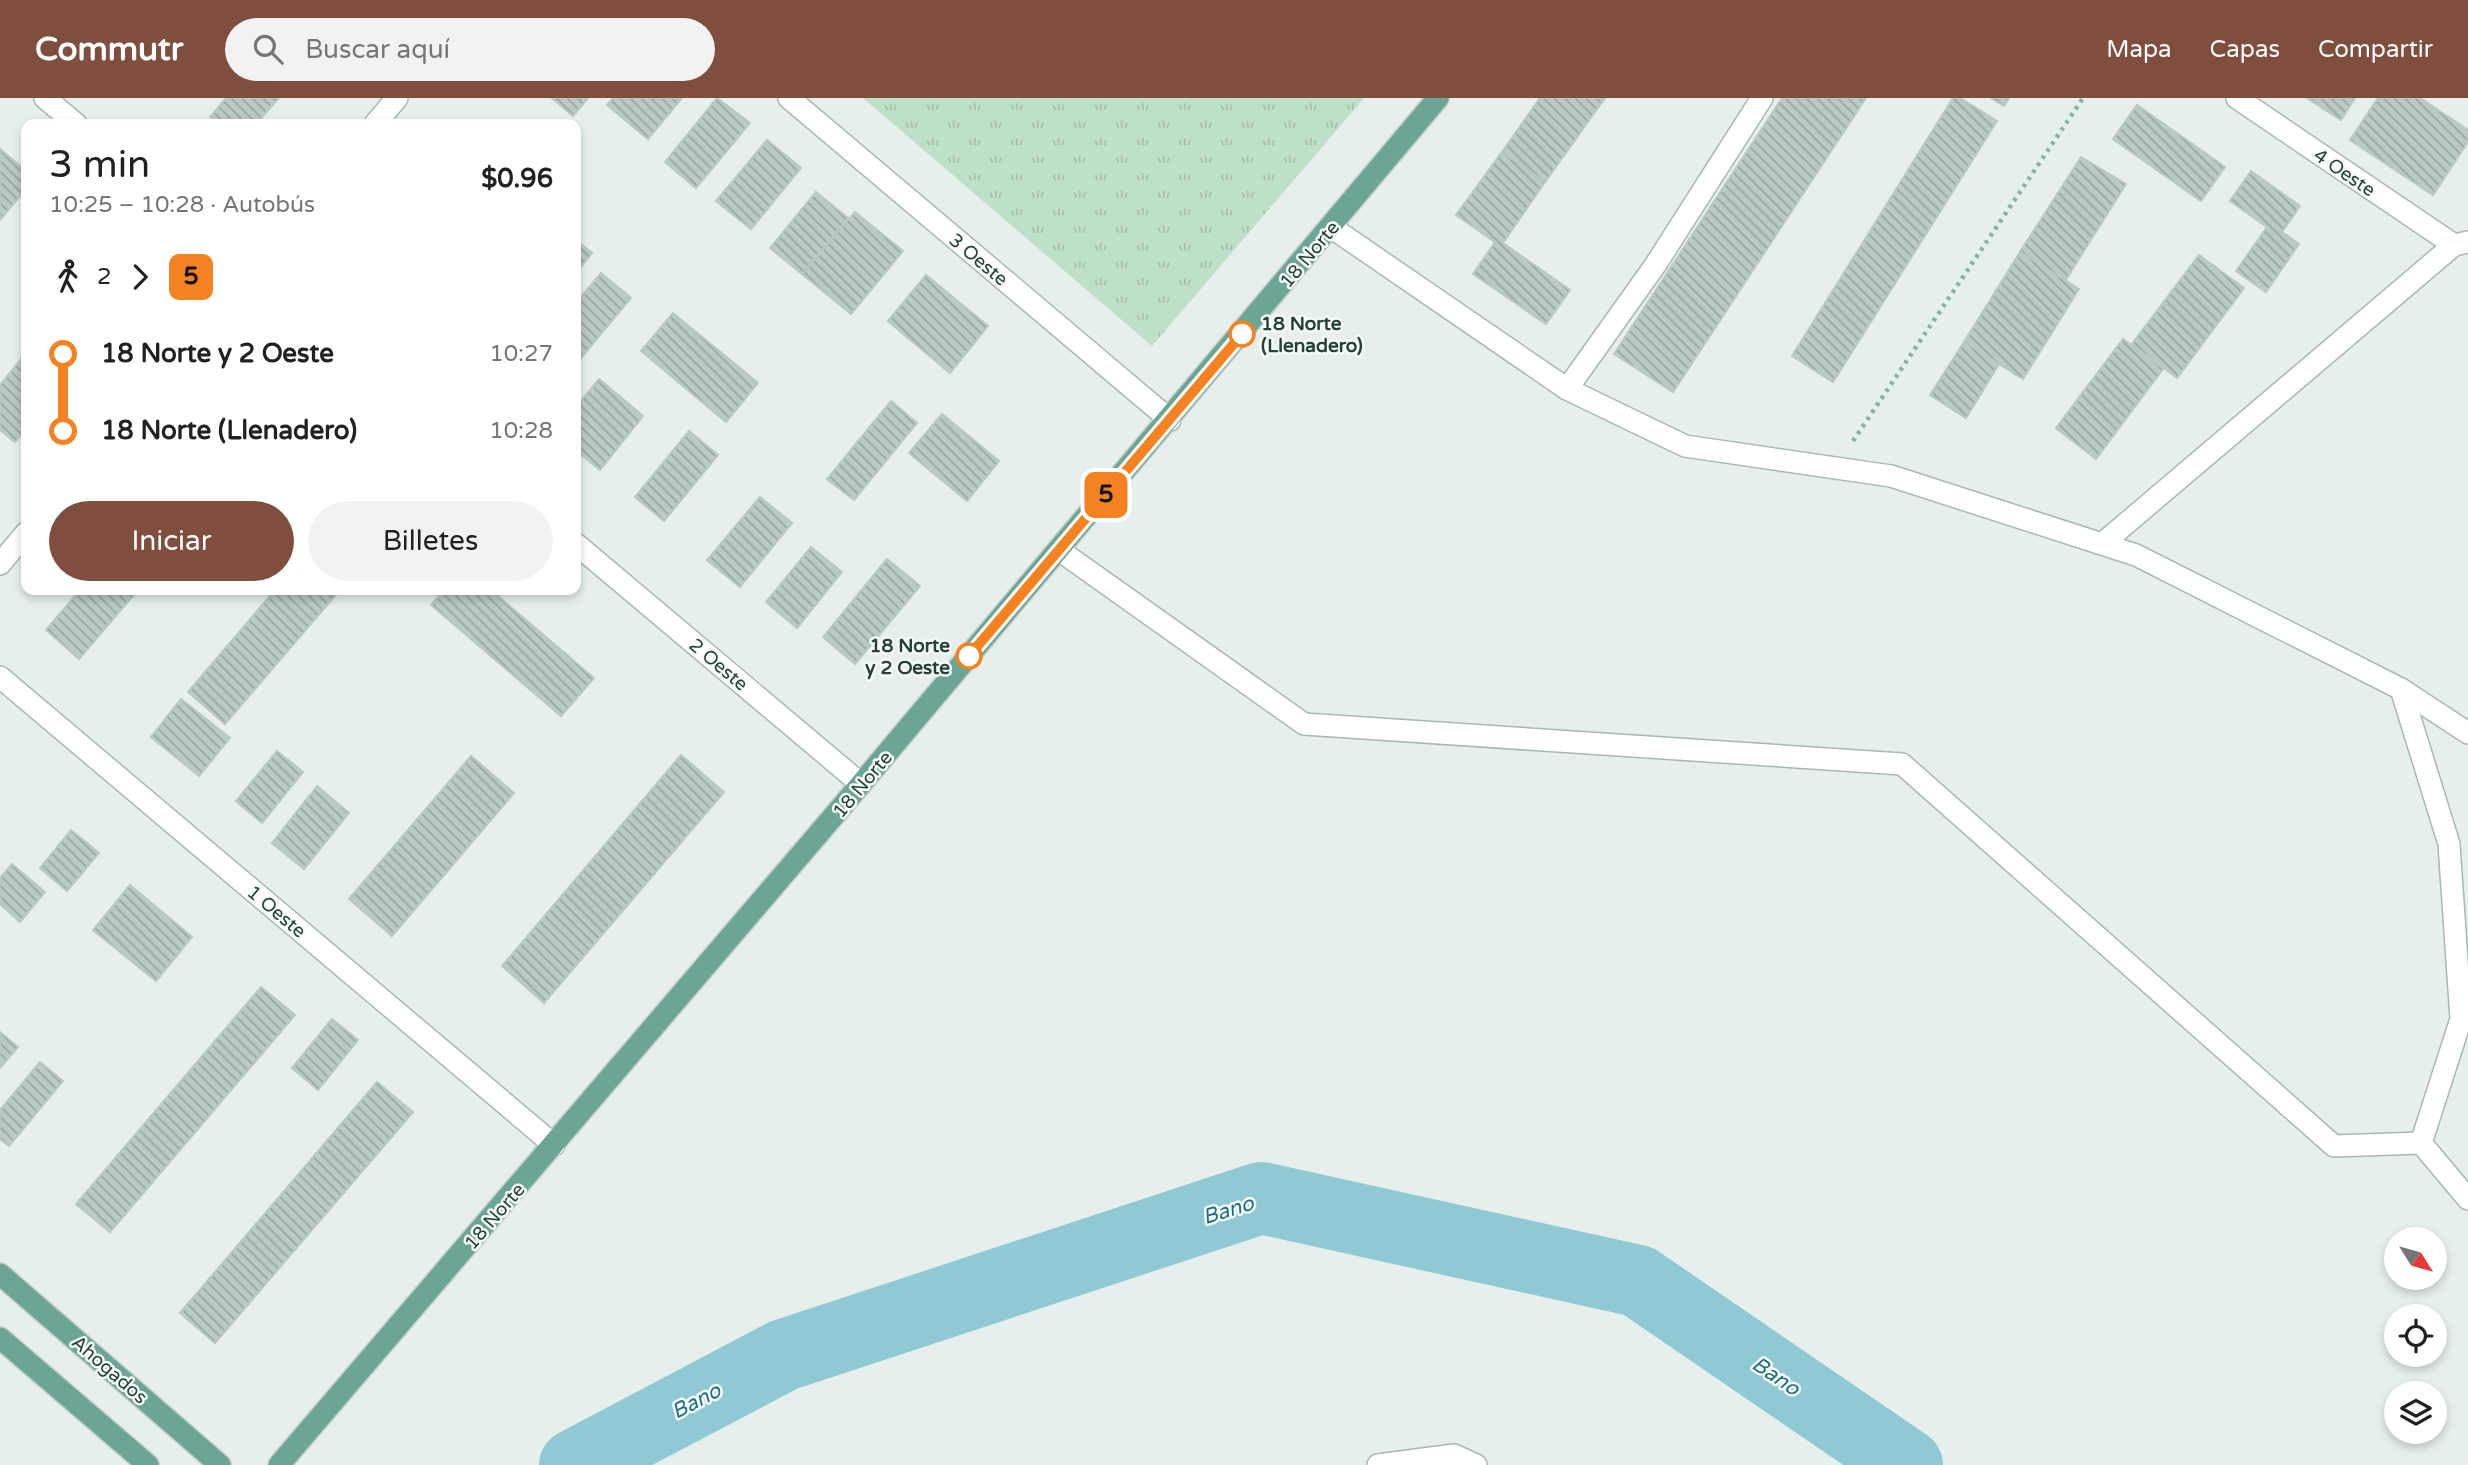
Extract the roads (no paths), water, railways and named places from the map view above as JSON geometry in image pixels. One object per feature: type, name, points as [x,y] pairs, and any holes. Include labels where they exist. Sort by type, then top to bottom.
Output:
[{"type":"main road","name":"18 Norte","points":[[279,1465],[861,784],[1438,98]]},
{"type":"main road","name":"Ahogados","points":[[0,1274],[220,1465]]},
{"type":"main road","points":[[0,1338],[148,1465]]},
{"type":"street","points":[[45,98],[70,119]]},
{"type":"street","points":[[379,119],[397,98]]},
{"type":"street","name":"3 Oeste","points":[[789,98],[1170,419]]},
{"type":"street","points":[[1567,389],[1656,264],[1762,98]]},
{"type":"street","name":"4 Oeste","points":[[2236,98],[2461,244]]},
{"type":"street","points":[[2102,544],[2461,244],[2468,226]]},
{"type":"street","points":[[1331,227],[1567,389],[1685,446],[1891,476],[2136,555],[2402,689],[2468,733]]},
{"type":"street","points":[[0,564],[21,539]]},
{"type":"street","name":"2 Oeste","points":[[581,548],[861,784]]},
{"type":"street","points":[[1059,550],[1304,724],[1902,764],[2334,1146],[2421,1143]]},
{"type":"street","name":"1 Oeste","points":[[0,677],[554,1145]]},
{"type":"street","points":[[2402,689],[2449,844],[2461,1019],[2421,1143]]},
{"type":"street","points":[[2421,1143],[2468,1199]]},
{"type":"street","points":[[1378,1465],[1454,1455],[1476,1465]]},
{"type":"waterway","name":"Bano","points":[[575,1465],[784,1355],[1261,1198],[1638,1281],[1907,1465]]},
{"type":"place","name":"18 Norte (Llenadero)","points":[[1242,334]]},
{"type":"place","name":"18 Norte y 2 Oeste","points":[[969,656]]}]
